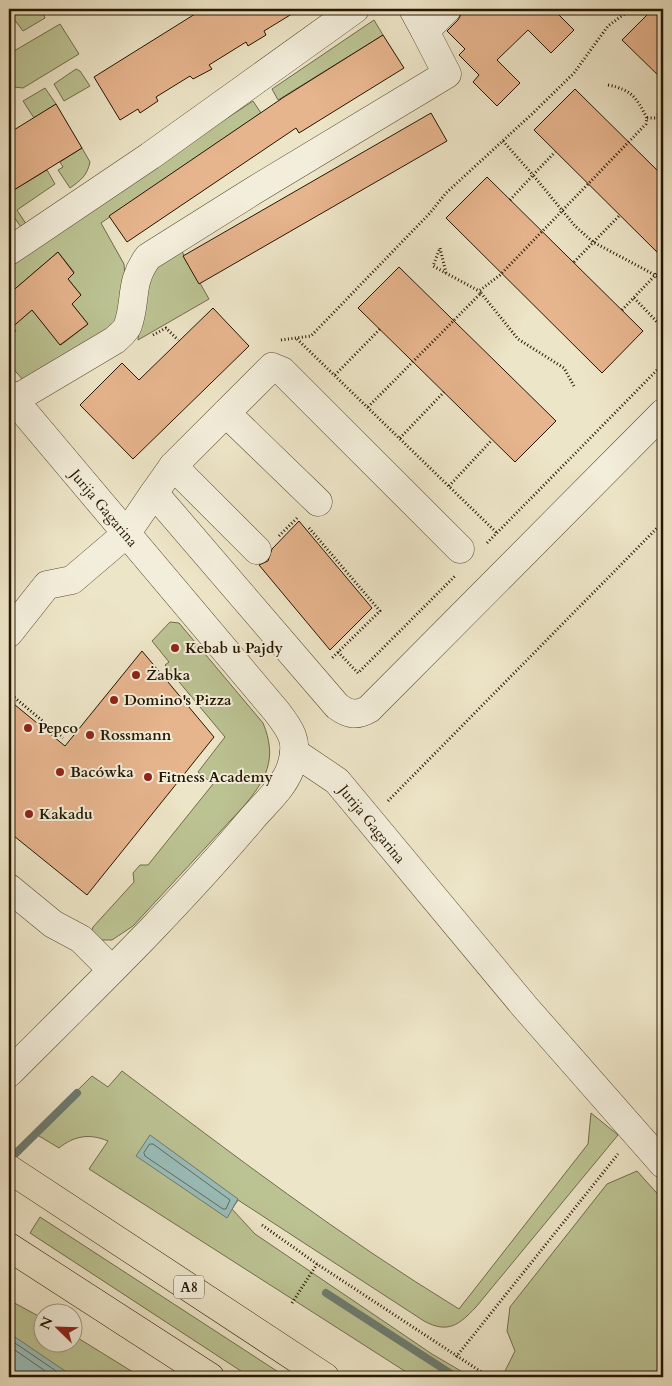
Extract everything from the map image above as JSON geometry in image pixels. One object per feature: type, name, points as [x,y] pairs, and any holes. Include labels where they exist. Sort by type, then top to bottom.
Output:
[{"type":"highway","name":"A8","points":[[9,1169],[325,1377]]},
{"type":"highway","points":[[13,1250],[210,1377]]},
{"type":"street","points":[[9,251],[150,156],[355,9]]},
{"type":"street","points":[[11,397],[115,340],[128,327],[135,281],[139,270],[148,257],[447,74],[419,20],[447,9]]},
{"type":"street","points":[[9,633],[47,585],[72,580],[126,534],[173,466],[272,367],[282,371],[468,555]]},
{"type":"street","name":"Jurija Gagarina","points":[[11,397],[292,732],[294,752],[337,781],[525,1007],[663,1164]]},
{"type":"street","points":[[226,412],[308,513]]},
{"type":"street","points":[[154,493],[338,706],[347,713],[359,714],[369,709],[663,413]]},
{"type":"street","points":[[173,466],[266,546]]},
{"type":"street","points":[[9,1073],[199,879],[288,775],[294,752]]},
{"type":"street","points":[[9,888],[53,924],[81,940],[110,969]]},
{"type":"path","points":[[280,340],[311,336],[430,213],[446,193],[574,73],[608,26],[631,9]]},
{"type":"path","points":[[368,407],[480,292],[500,275],[646,124],[647,118],[638,100],[627,89],[608,85]]},
{"type":"path","points":[[658,118],[658,112],[663,107]]},
{"type":"path","points":[[647,118],[663,120]]},
{"type":"path","points":[[503,141],[575,226],[593,242],[655,275],[663,283]]},
{"type":"path","points":[[510,200],[554,152]]},
{"type":"path","points":[[574,262],[620,215]]},
{"type":"path","points":[[446,273],[440,248],[433,266],[480,292],[518,339],[564,368],[575,388]]},
{"type":"path","points":[[622,310],[663,267]]},
{"type":"path","points":[[634,298],[663,328]]},
{"type":"path","points":[[335,375],[380,329]]},
{"type":"path","points":[[298,338],[497,533]]},
{"type":"path","points":[[338,652],[358,673],[468,555],[497,533],[663,364]]},
{"type":"path","points":[[400,438],[444,392]]},
{"type":"path","points":[[449,486],[492,440]]},
{"type":"path","points":[[266,546],[308,513],[380,611],[312,677]]},
{"type":"path","points":[[368,820],[663,522]]},
{"type":"path","points":[[9,693],[63,738]]},
{"type":"path","points":[[456,1357],[636,1132]]},
{"type":"path","points":[[262,1225],[317,1264],[488,1377]]},
{"type":"path","points":[[292,1303],[317,1264]]},
{"type":"green space","points":[[21,9],[42,9],[45,18],[23,31],[11,15]]},
{"type":"green space","points":[[374,20],[383,35],[278,100],[272,89]]},
{"type":"green space","points":[[60,24],[79,54],[23,88],[14,87],[9,78],[9,54]]},
{"type":"green space","points":[[76,69],[80,71],[90,86],[64,101],[54,84]]},
{"type":"green space","points":[[45,88],[56,104],[34,118],[23,101]]},
{"type":"green space","points":[[253,101],[261,113],[101,223],[124,264],[125,278],[117,324],[24,381],[9,364],[9,337],[16,331],[13,326],[32,310],[61,345],[88,324],[72,304],[81,295],[68,279],[74,272],[58,252],[9,294],[9,266],[123,187]]},
{"type":"green space","points":[[82,148],[90,162],[89,167],[83,177],[70,188],[58,170],[63,167],[60,162]]},
{"type":"green space","points":[[47,170],[55,184],[17,210],[28,227],[21,227],[9,210],[9,193]]},
{"type":"green space","points":[[180,248],[209,299],[138,340],[143,296],[151,270]]},
{"type":"green space","points":[[170,622],[179,623],[263,723],[269,748],[267,768],[258,788],[243,807],[133,926],[112,940],[99,940],[91,933],[93,927],[134,882],[133,873],[140,865],[148,865],[213,784],[198,772],[225,737],[165,665],[169,662],[152,641]]},
{"type":"green space","points":[[122,1071],[330,1224],[415,1282],[459,1309],[588,1144],[591,1113],[618,1135],[476,1307],[464,1319],[453,1326],[440,1327],[424,1321],[238,1200],[232,1209],[255,1234],[432,1354],[471,1377],[414,1377],[89,1169],[108,1141],[94,1137],[82,1137],[76,1138],[59,1148],[34,1133],[92,1076],[108,1087]]},
{"type":"green space","points":[[637,1171],[663,1200],[663,1377],[502,1377],[515,1351],[507,1331],[510,1307],[607,1184]]},
{"type":"green space","points":[[40,1217],[286,1377],[250,1377],[30,1233]]},
{"type":"green space","points":[[9,1300],[32,1313],[32,1354],[82,1354],[82,1341],[141,1377],[9,1377]]},
{"type":"water","points":[[150,1135],[238,1199],[227,1218],[136,1156]]},
{"type":"water","points":[[9,1333],[32,1349],[32,1354],[40,1354],[74,1377],[15,1377],[9,1374]]},
{"type":"building","points":[[203,9],[300,9],[264,31],[266,35],[248,46],[246,42],[209,65],[212,69],[193,79],[190,76],[156,97],[158,101],[140,113],[138,109],[120,120],[94,77]]},
{"type":"building","points":[[464,9],[553,9],[574,30],[551,53],[528,30],[497,60],[520,83],[497,106],[473,82],[479,75],[459,55],[465,49],[447,31],[458,20]]},
{"type":"building","points":[[653,9],[663,9],[663,80],[622,40]]},
{"type":"building","points":[[383,35],[404,68],[299,133],[296,128],[127,242],[109,216],[284,97]]},
{"type":"building","points":[[575,89],[663,176],[663,258],[534,130]]},
{"type":"building","points":[[56,104],[82,148],[9,193],[9,133]]},
{"type":"building","points":[[431,113],[447,141],[199,284],[183,256]]},
{"type":"building","points":[[487,177],[643,331],[602,373],[446,218]]},
{"type":"building","points":[[58,252],[74,273],[68,279],[81,295],[72,304],[88,324],[60,345],[32,310],[9,330],[9,294]]},
{"type":"building","points":[[399,267],[556,421],[515,462],[358,308]]},
{"type":"building","points":[[213,308],[249,346],[133,459],[80,405],[122,363],[139,380]]},
{"type":"building","points":[[299,521],[372,608],[330,650],[259,565],[268,561],[272,549]]},
{"type":"building","points":[[142,651],[214,737],[87,895],[9,832],[9,700],[65,746]]},
{"type":"waterway","points":[[9,1160],[77,1093]]},
{"type":"waterway","points":[[326,1293],[456,1377]]},
{"type":"place","name":"Kebab u Pajdy","points":[[175,648]]},
{"type":"place","name":"Żabka","points":[[136,675]]},
{"type":"place","name":"Domino's Pizza","points":[[114,700]]},
{"type":"place","name":"Pepco","points":[[28,728]]},
{"type":"place","name":"Rossmann","points":[[90,735]]},
{"type":"place","name":"Bacówka","points":[[60,772]]},
{"type":"place","name":"Fitness Academy","points":[[148,777]]},
{"type":"place","name":"Kakadu","points":[[29,814]]}]
